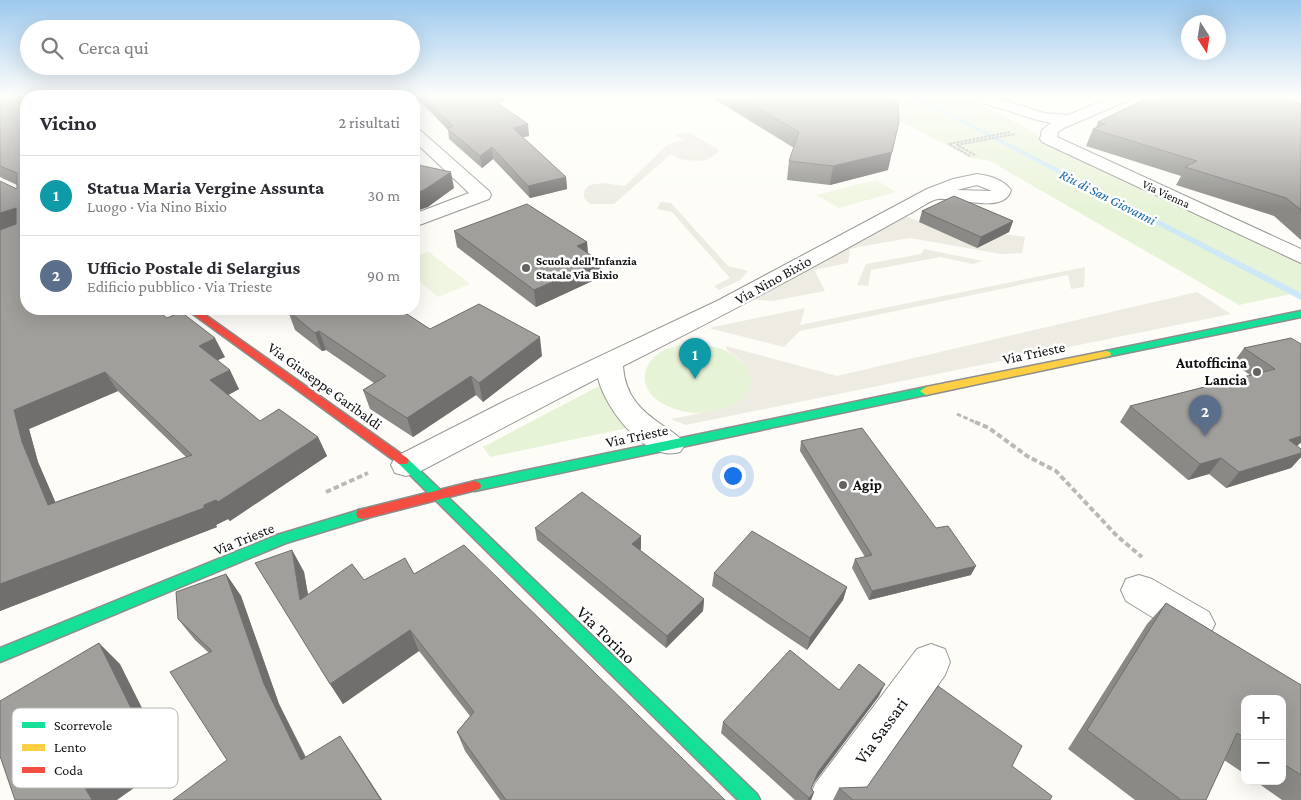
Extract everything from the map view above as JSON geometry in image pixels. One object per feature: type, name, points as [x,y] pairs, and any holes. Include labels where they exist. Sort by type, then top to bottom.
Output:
[{"type":"street","name":"Via Vienna","points":[[1049,134],[1048,138],[1301,257]]},
{"type":"street","points":[[420,138],[482,195],[420,219]]},
{"type":"street","name":"Via Nino Bixio","points":[[406,465],[517,407],[725,306],[934,193]]},
{"type":"street","name":"Via Trieste","points":[[0,655],[282,539],[360,514],[436,495],[670,444],[1301,314]]},
{"type":"street","name":"Via Giuseppe Garibaldi","points":[[199,315],[406,465],[436,495]]},
{"type":"street","points":[[1258,322],[1275,331]]},
{"type":"street","points":[[610,363],[609,374],[618,402],[638,423],[670,444]]},
{"type":"street","name":"Via Torino","points":[[436,495],[751,800]]},
{"type":"street","points":[[1141,574],[1225,641]]},
{"type":"street","name":"Via Sassari","points":[[831,800],[931,662]]},
{"type":"path","points":[[955,143],[998,134]]},
{"type":"path","points":[[961,144],[1011,134]]},
{"type":"path","points":[[955,413],[989,428],[1027,456],[1056,471],[1117,536],[1141,574]]},
{"type":"green space","points":[[926,134],[1036,134],[1301,264],[1301,292],[1239,305],[990,161],[971,158]]},
{"type":"green space","points":[[876,180],[896,192],[839,208],[816,195]]},
{"type":"green space","points":[[429,252],[470,284],[438,297],[420,282],[420,255]]},
{"type":"green space","points":[[688,344],[705,345],[721,349],[736,356],[751,375],[751,387],[744,398],[734,406],[722,411],[708,413],[680,410],[667,406],[657,400],[646,386],[645,378],[649,364],[661,352],[671,347]]},
{"type":"green space","points":[[599,386],[628,428],[490,457],[483,447]]},
{"type":"shaded area","points":[[693,134],[719,150],[715,155],[706,160],[696,161],[679,159],[671,154],[614,204],[590,204],[584,198],[584,191],[589,185],[603,183],[625,186],[668,144],[683,140],[676,135]]},
{"type":"shaded area","points":[[661,202],[671,203],[728,266],[748,271],[740,280],[719,290],[714,286],[730,278],[672,212],[657,209]]},
{"type":"shaded area","points":[[904,215],[977,248],[1004,234],[1025,237],[1022,253],[1001,254],[910,238],[850,249],[848,263],[814,270],[825,291],[772,301],[748,299]]},
{"type":"shaded area","points":[[924,249],[983,261],[973,264],[940,257],[871,270],[868,286],[857,285],[866,264],[921,254]]},
{"type":"shaded area","points":[[1085,267],[1084,287],[1071,289],[1068,275],[800,331],[784,347],[709,328],[805,308],[800,325]]},
{"type":"shaded area","points":[[1197,292],[1231,314],[686,425],[671,419],[728,408],[743,399],[751,386],[750,372],[741,360],[727,350],[726,346],[837,376]]},
{"type":"building","points":[[0,134],[20,134],[20,315],[163,315],[167,318],[174,315],[185,315],[215,338],[199,346],[230,370],[210,380],[260,421],[279,409],[318,437],[218,502],[216,500],[204,505],[204,508],[0,584],[0,230],[16,224],[16,208],[0,213],[0,181],[17,189],[17,173],[0,166]],"holes":[[[105,372],[192,455],[48,505],[22,442],[14,410]]]},
{"type":"building","points":[[454,134],[520,134],[566,177],[528,186],[492,147],[480,156]]},
{"type":"building","points":[[798,134],[896,134],[892,152],[833,166],[789,161]]},
{"type":"building","points":[[1110,134],[1301,134],[1301,210],[1286,198],[1185,167],[1197,161]]},
{"type":"building","points":[[420,165],[451,172],[420,192]]},
{"type":"building","points":[[954,196],[1013,221],[981,237],[922,211]]},
{"type":"building","points":[[527,204],[587,242],[577,246],[600,261],[534,290],[454,231]]},
{"type":"building","points":[[479,304],[540,337],[479,383],[471,376],[407,418],[363,390],[386,376],[319,331],[315,333],[293,315],[408,315],[430,329]]},
{"type":"building","points":[[1291,338],[1301,344],[1301,436],[1289,440],[1301,449],[1301,453],[1239,472],[1221,458],[1200,464],[1130,406],[1275,369],[1244,348]]},
{"type":"building","points":[[862,428],[936,528],[948,526],[976,566],[872,591],[855,559],[872,555],[801,441]]},
{"type":"building","points":[[582,492],[641,536],[632,544],[704,599],[667,636],[535,528]]},
{"type":"building","points":[[752,531],[847,587],[810,638],[714,573]]},
{"type":"building","points":[[464,545],[725,800],[506,800],[457,732],[474,712],[410,630],[330,684],[255,563],[292,550],[300,600],[352,564],[364,580],[405,558],[414,574]]},
{"type":"building","points":[[226,574],[264,684],[301,760],[340,736],[381,800],[173,800],[227,760],[170,672],[212,651],[178,619],[176,592]]},
{"type":"building","points":[[1166,603],[1301,685],[1301,775],[1286,766],[1286,695],[1241,695],[1241,736],[1237,733],[1206,800],[1181,800],[1087,730]]},
{"type":"building","points":[[99,643],[131,708],[12,708],[12,788],[85,788],[92,800],[15,800],[0,756],[0,701]]},
{"type":"building","points":[[790,650],[839,690],[859,664],[885,684],[818,772],[811,789],[814,792],[809,798],[723,722]]},
{"type":"building","points":[[938,686],[1022,746],[1012,766],[1052,796],[1050,800],[853,800],[839,788],[867,787]]},
{"type":"waterway","name":"Riu di San Giovanni","points":[[987,134],[1301,297]]},
{"type":"traffic: fast","points":[[1106,354],[1301,314]]},
{"type":"traffic: fast","points":[[475,486],[926,391]]},
{"type":"traffic: fast","points":[[403,461],[751,800]]},
{"type":"traffic: fast","points":[[0,655],[282,539],[363,514]]},
{"type":"traffic: slow","points":[[926,391],[1106,354]]},
{"type":"traffic: jam","points":[[199,315],[403,461]]},
{"type":"traffic: jam","points":[[363,514],[475,486]]},
{"type":"place","name":"Scuola dell'Infanzia Statale Via Bixio","points":[[526,268]]},
{"type":"place","name":"Autofficina Lancia","points":[[1257,372]]},
{"type":"place","name":"Statua Maria Vergine Assunta","points":[[695,379]]},
{"type":"place","name":"Ufficio Postale di Selargius","points":[[1205,436]]},
{"type":"place","name":"Agip","points":[[843,485]]}]
